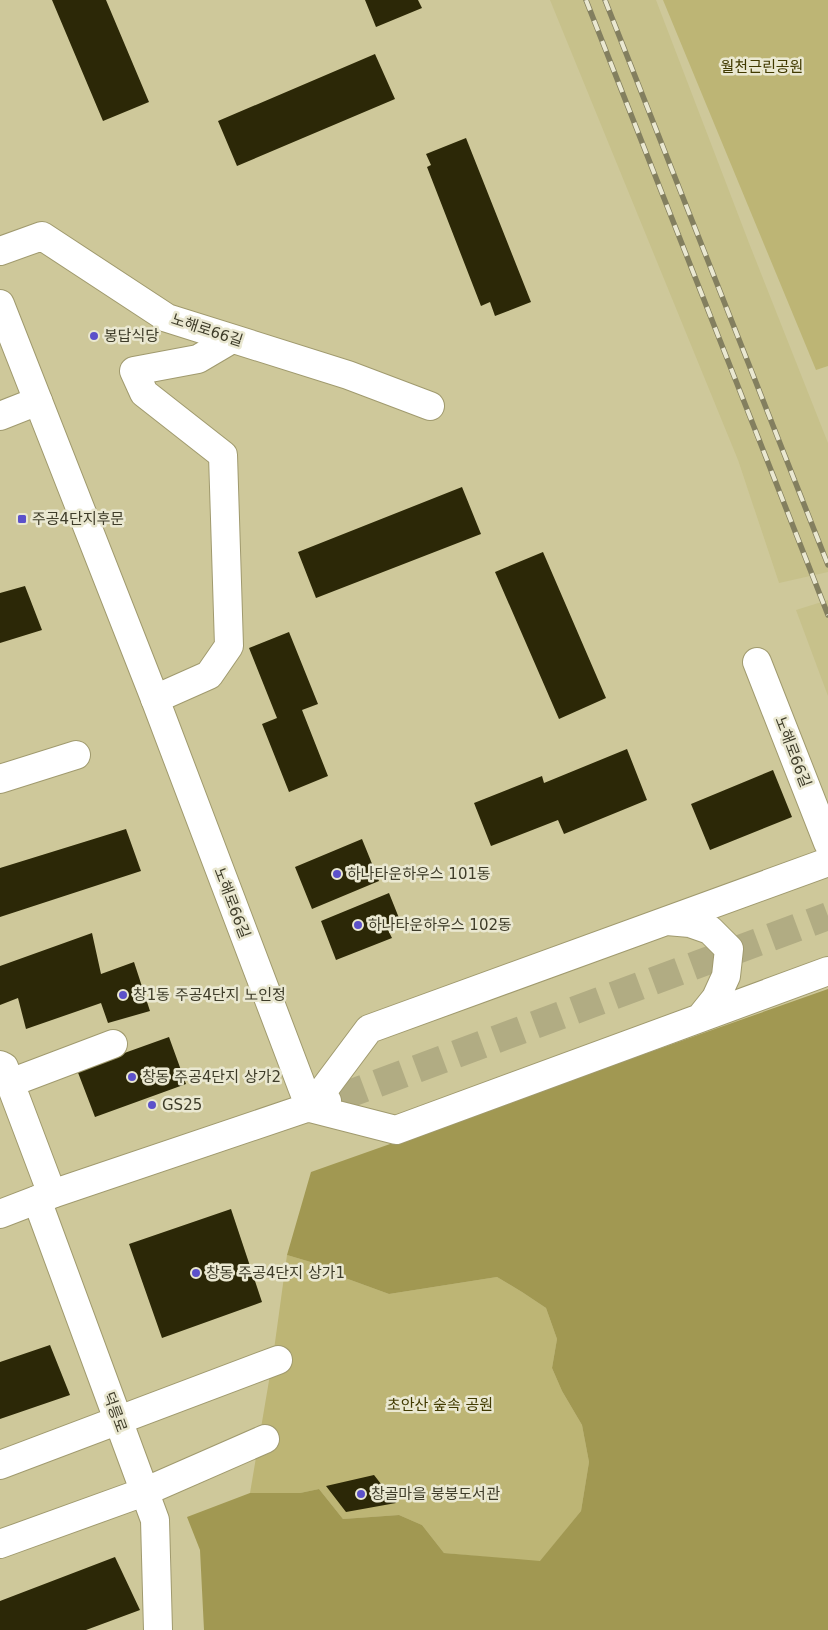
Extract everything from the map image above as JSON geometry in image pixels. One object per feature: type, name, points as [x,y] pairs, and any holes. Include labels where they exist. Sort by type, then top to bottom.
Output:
[{"type":"street","name":"노해로66길","points":[[0,251],[42,236],[167,318],[348,375],[430,406]]},
{"type":"street","name":"노해로66길","points":[[0,304],[155,699],[310,1108]]},
{"type":"street","points":[[155,699],[209,675],[229,646],[223,455],[144,393],[134,371],[198,360],[232,339]]},
{"type":"street","points":[[0,416],[38,401]]},
{"type":"street","name":"노해로66길","points":[[758,662],[828,843]]},
{"type":"street","points":[[0,779],[76,755]]},
{"type":"street","points":[[310,1108],[369,1029],[828,862]]},
{"type":"street","points":[[666,921],[690,923],[710,930],[729,949],[726,976],[716,998],[700,1018]]},
{"type":"street","points":[[310,1108],[396,1130],[828,971]]},
{"type":"street","points":[[5,1074],[113,1044]]},
{"type":"street","name":"덕릉로","points":[[5,1074],[118,1420],[155,1520],[158,1630]]},
{"type":"street","points":[[0,1214],[338,1098]]},
{"type":"street","points":[[0,1465],[278,1360]]},
{"type":"street","points":[[0,1544],[144,1492],[265,1439]]},
{"type":"shaded area","points":[[550,0],[656,0],[828,443],[828,572],[779,583],[738,460]]},
{"type":"shaded area","points":[[828,600],[828,696],[796,610]]},
{"type":"shaded area","points":[[828,989],[828,1630],[204,1630],[200,1550],[187,1517],[250,1493],[300,1493],[319,1489],[343,1519],[399,1515],[422,1525],[444,1553],[540,1561],[581,1511],[589,1462],[582,1425],[562,1391],[552,1368],[557,1339],[546,1308],[497,1277],[389,1294],[337,1275],[314,1263],[287,1255],[311,1172]]},
{"type":"green space","name":"월천근린공원","points":[[663,0],[828,0],[828,366],[816,370]]},
{"type":"green space","name":"초안산 숲속 공원","points":[[287,1255],[314,1263],[337,1275],[389,1294],[497,1277],[546,1308],[557,1339],[552,1368],[562,1391],[582,1425],[589,1462],[581,1511],[540,1562],[444,1553],[422,1525],[399,1515],[343,1519],[319,1489],[300,1493],[250,1493],[273,1357]]},
{"type":"building","points":[[52,0],[106,0],[149,102],[103,121]]},
{"type":"building","points":[[365,0],[418,0],[422,8],[376,27]]},
{"type":"building","points":[[375,54],[395,99],[237,166],[218,121]]},
{"type":"building","points":[[466,138],[531,302],[495,316],[490,302],[481,306],[427,167],[431,165],[426,154]]},
{"type":"building","points":[[462,487],[481,534],[316,598],[298,552]]},
{"type":"building","points":[[543,552],[606,698],[559,719],[495,572]]},
{"type":"building","points":[[25,586],[42,630],[0,643],[0,593]]},
{"type":"building","points":[[289,632],[318,704],[302,710],[328,776],[289,792],[262,724],[277,718],[249,648]]},
{"type":"building","points":[[627,749],[647,800],[564,834],[558,820],[491,846],[474,803],[542,776],[544,783]]},
{"type":"building","points":[[773,770],[792,817],[710,850],[691,804]]},
{"type":"building","points":[[126,829],[141,871],[0,917],[0,868]]},
{"type":"building","name":"하나타운하우스 101동","points":[[362,839],[379,881],[312,909],[295,867]]},
{"type":"building","name":"하나타운하우스 102동","points":[[389,893],[401,923],[387,928],[392,938],[336,960],[321,921]]},
{"type":"building","points":[[92,933],[101,974],[134,962],[150,1011],[108,1023],[101,1003],[26,1029],[18,998],[0,1005],[0,966]]},
{"type":"building","name":"창동 주공4단지 상가2","points":[[169,1037],[186,1084],[95,1117],[77,1070]]},
{"type":"building","name":"창동 주공4단지 상가1","points":[[231,1209],[262,1302],[162,1338],[129,1244]]},
{"type":"building","points":[[50,1345],[70,1395],[0,1419],[0,1362]]},
{"type":"building","name":"창골마을 붕붕도서관","points":[[374,1475],[396,1503],[346,1512],[326,1486]]},
{"type":"building","points":[[115,1557],[140,1610],[86,1630],[0,1630],[0,1601]]},
{"type":"tunnel","points":[[338,1098],[828,916]]},
{"type":"railway","points":[[586,0],[828,615]]},
{"type":"railway","points":[[605,0],[828,565]]},
{"type":"place","name":"봉답식당","points":[[94,336]]},
{"type":"place","name":"주공4단지후문","points":[[22,519]]},
{"type":"place","name":"하나타운하우스 101동","points":[[337,874]]},
{"type":"place","name":"하나타운하우스 102동","points":[[358,925]]},
{"type":"place","name":"창1동 주공4단지 노인정","points":[[123,995]]},
{"type":"place","name":"창동 주공4단지 상가2","points":[[132,1077]]},
{"type":"place","name":"GS25","points":[[152,1105]]},
{"type":"place","name":"창동 주공4단지 상가1","points":[[196,1273]]},
{"type":"place","name":"창골마을 붕붕도서관","points":[[361,1494]]}]
